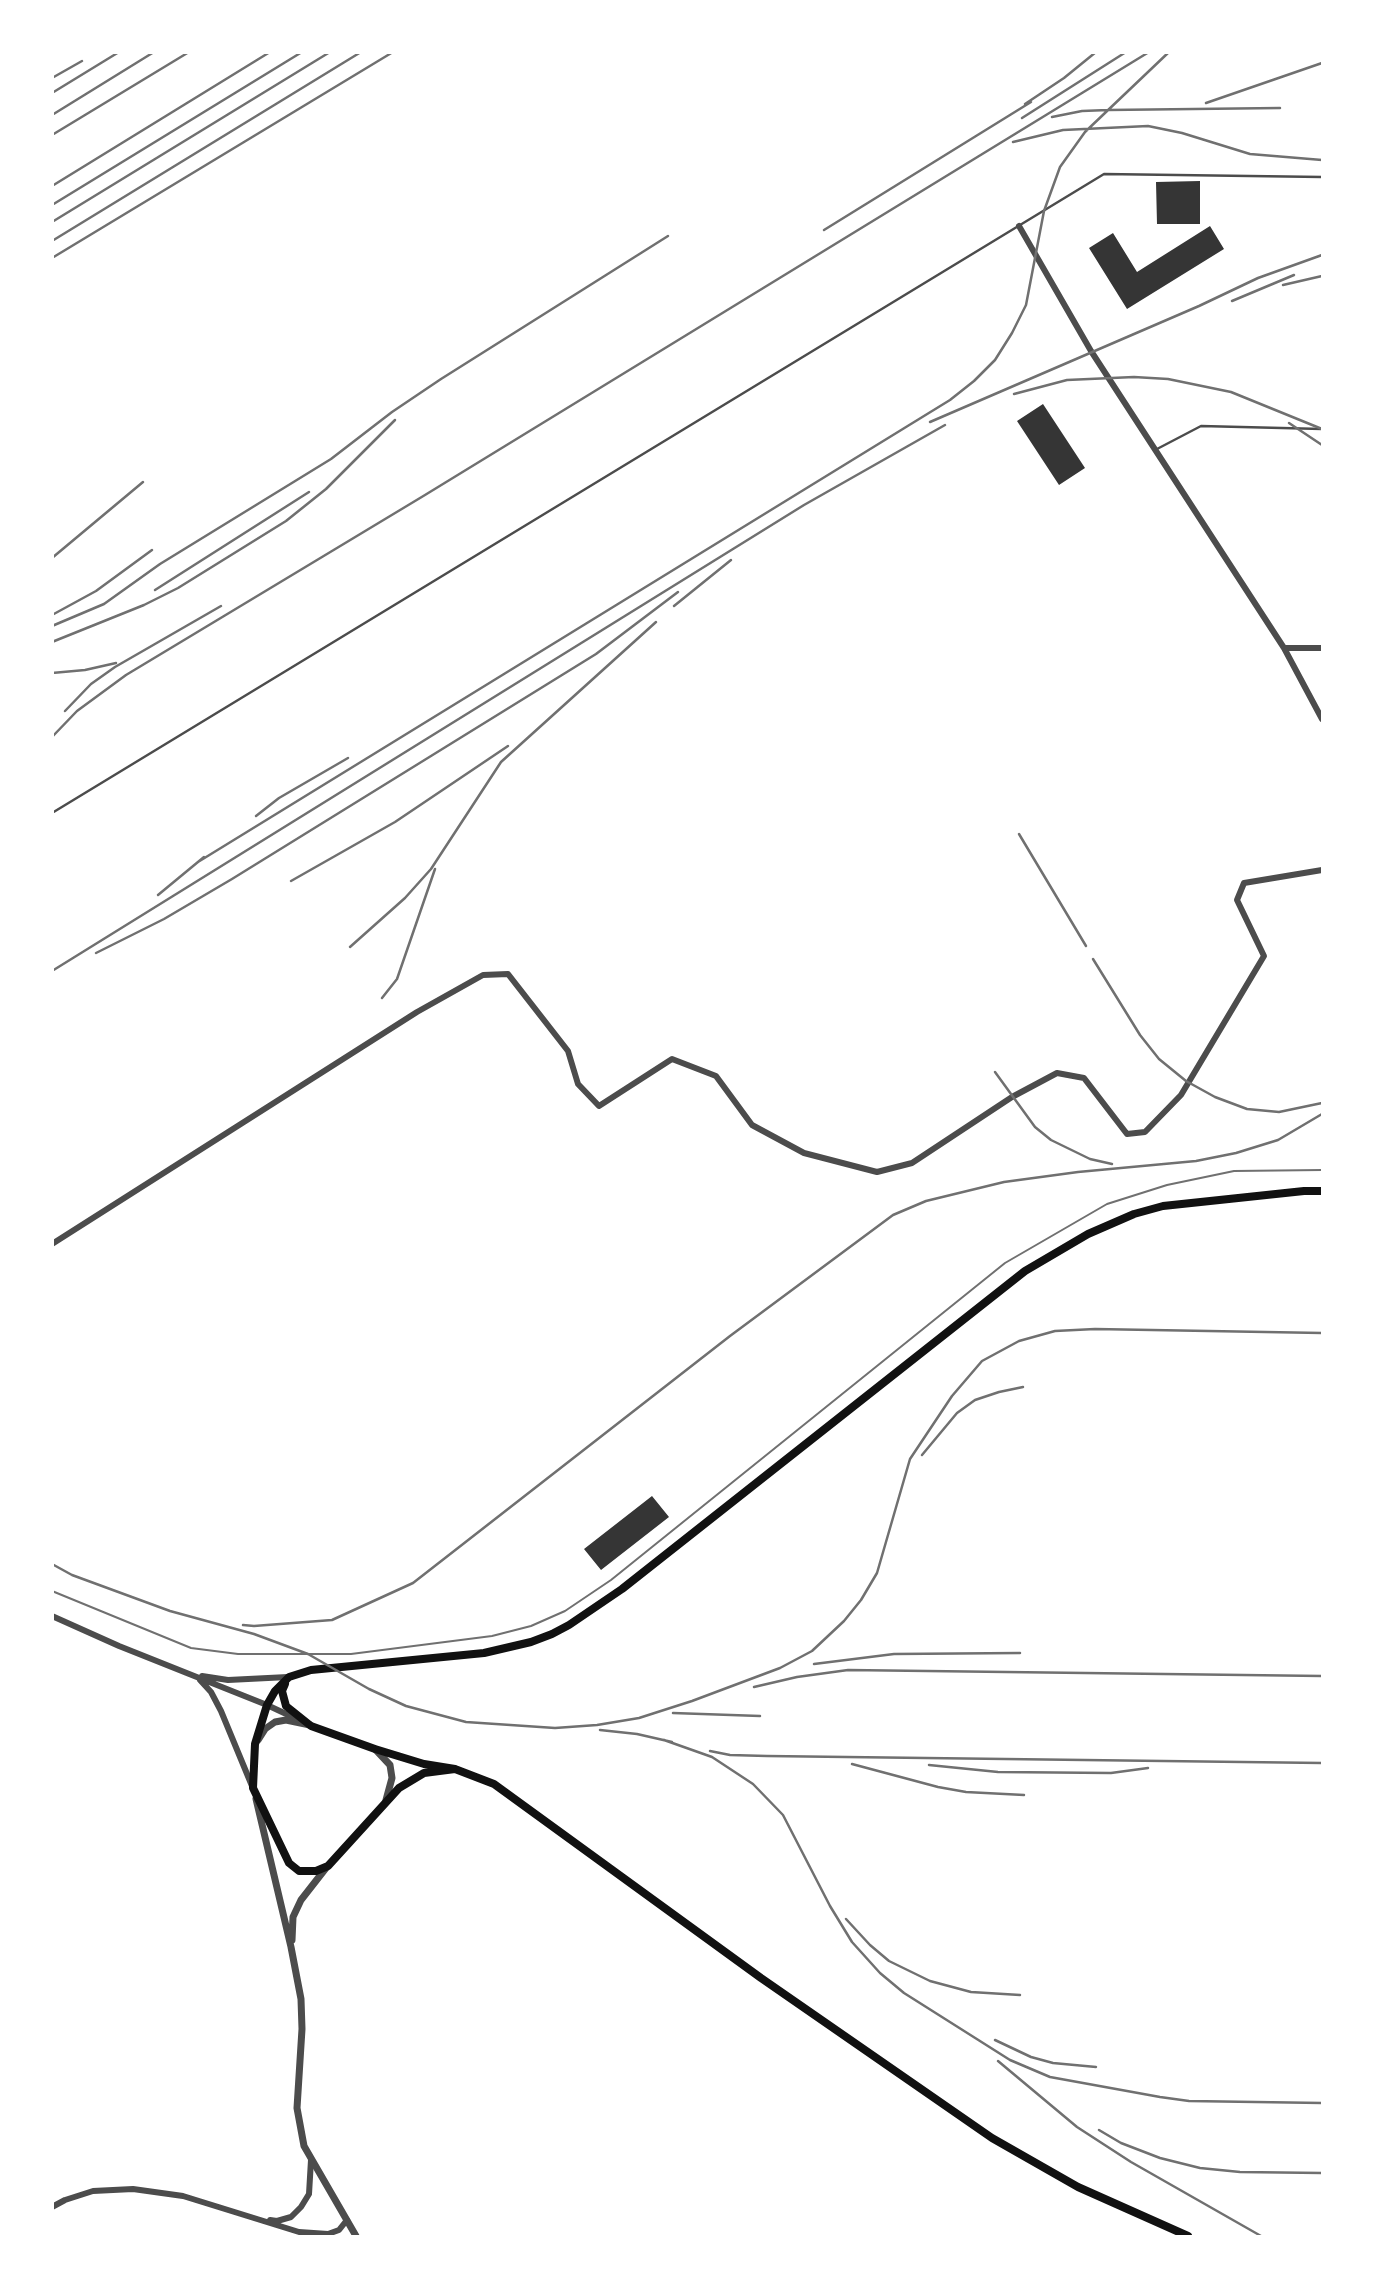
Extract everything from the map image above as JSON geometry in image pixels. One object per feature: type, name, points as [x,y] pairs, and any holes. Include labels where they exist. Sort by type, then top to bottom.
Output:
[{"type":"main road","points":[[455,1769],[436,1770],[412,1778],[399,1788],[328,1866],[316,1871],[299,1871],[289,1863],[253,1788],[255,1744],[267,1705],[275,1690],[289,1677],[311,1670],[484,1653],[552,1634],[622,1589],[1025,1271],[1088,1234],[1135,1214],[1163,1206],[1322,1191]]},
{"type":"main road","points":[[289,1677],[282,1691],[283,1700],[286,1706],[311,1726],[375,1749],[424,1764],[455,1769],[494,1784],[761,1978],[992,2138],[1079,2187],[1188,2236]]},
{"type":"street","points":[[1019,226],[1091,351],[1284,648],[1322,719]]},
{"type":"street","points":[[1284,648],[1322,649]]},
{"type":"street","points":[[52,1244],[417,1012],[483,975],[508,974],[568,1051],[578,1084],[599,1107],[672,1059],[716,1076],[752,1125],[804,1153],[877,1172],[912,1163],[1012,1097],[1056,1073],[1084,1078],[1127,1134],[1145,1132],[1181,1095],[1264,957],[1237,900],[1244,883],[1322,870]]},
{"type":"street","points":[[52,1616],[118,1646],[267,1705],[311,1726]]},
{"type":"street","points":[[190,1674],[228,1680],[289,1677]]},
{"type":"street","points":[[190,1674],[204,1682],[211,1692],[253,1788],[301,1999],[297,2108],[304,2146],[356,2236]]},
{"type":"street","points":[[255,1744],[275,1722],[286,1720],[311,1726]]},
{"type":"street","points":[[375,1749],[390,1765],[392,1778],[384,1804]]},
{"type":"street","points":[[291,1947],[293,1917],[301,1900],[328,1866]]},
{"type":"street","points":[[251,2217],[276,2221],[291,2217],[309,2194],[311,2160]]},
{"type":"street","points":[[52,2207],[93,2191],[133,2189],[183,2196],[315,2236]]},
{"type":"street","points":[[299,2232],[328,2234],[339,2230],[347,2220]]},
{"type":"lane","points":[[52,813],[1104,174],[1322,177]]},
{"type":"lane","points":[[1154,450],[1201,426],[1322,429]]},
{"type":"building","points":[[1200,181],[1200,224],[1157,224],[1156,182]]},
{"type":"building","points":[[1210,226],[1224,249],[1127,309],[1089,248],[1113,233],[1137,272]]},
{"type":"building","points":[[1043,404],[1085,468],[1059,485],[1017,421]]},
{"type":"building","points":[[652,1496],[669,1517],[601,1570],[584,1549]]},
{"type":"tram line","points":[[52,1591],[191,1648],[238,1654],[351,1654],[492,1636],[531,1626],[565,1611],[611,1580],[1005,1263],[1107,1204],[1167,1185],[1234,1171],[1322,1170]]},
{"type":"railway","points":[[52,93],[119,52]]},
{"type":"railway","points":[[52,115],[154,52]]},
{"type":"railway","points":[[52,135],[189,52]]},
{"type":"railway","points":[[52,186],[270,52]]},
{"type":"railway","points":[[52,205],[302,52]]},
{"type":"railway","points":[[52,222],[330,52]]},
{"type":"railway","points":[[52,241],[361,52]]},
{"type":"railway","points":[[52,258],[393,52]]},
{"type":"railway","points":[[1025,104],[1096,52]]},
{"type":"railway","points":[[1022,118],[1126,52]]},
{"type":"railway","points":[[52,737],[77,711],[126,675],[1149,52]]},
{"type":"railway","points":[[198,862],[950,400],[974,381],[995,360],[1026,305],[1044,211],[1060,167],[1085,132],[1169,52]]},
{"type":"railway","points":[[52,78],[82,61]]},
{"type":"railway","points":[[1206,103],[1322,63]]},
{"type":"railway","points":[[824,230],[1031,102]]},
{"type":"railway","points":[[1052,117],[1082,111],[1280,108]]},
{"type":"railway","points":[[1013,142],[1063,130],[1148,126],[1182,133],[1250,154],[1322,160]]},
{"type":"railway","points":[[52,626],[104,604],[160,564],[331,459],[392,412],[441,379],[668,236]]},
{"type":"railway","points":[[930,422],[1258,278],[1322,255]]},
{"type":"railway","points":[[1232,301],[1294,275]]},
{"type":"railway","points":[[1283,285],[1322,276]]},
{"type":"railway","points":[[1014,394],[1067,380],[1134,377],[1168,379],[1231,392],[1322,429]]},
{"type":"railway","points":[[52,642],[144,605],[178,588],[286,521],[326,489],[395,420]]},
{"type":"railway","points":[[1289,423],[1322,445]]},
{"type":"railway","points":[[52,971],[804,505],[945,425]]},
{"type":"railway","points":[[52,558],[143,482]]},
{"type":"railway","points":[[155,590],[309,492]]},
{"type":"railway","points":[[52,615],[96,591],[152,550]]},
{"type":"railway","points":[[674,606],[731,560]]},
{"type":"railway","points":[[96,953],[164,919],[232,879],[596,654],[678,592]]},
{"type":"railway","points":[[65,711],[91,684],[115,667],[221,606]]},
{"type":"railway","points":[[350,947],[405,898],[431,869],[501,762],[656,622]]},
{"type":"railway","points":[[52,673],[85,670],[116,663]]},
{"type":"railway","points":[[291,881],[395,822],[508,746]]},
{"type":"railway","points":[[256,816],[279,798],[348,758]]},
{"type":"railway","points":[[1019,834],[1086,946]]},
{"type":"railway","points":[[158,895],[204,857]]},
{"type":"railway","points":[[382,998],[397,979],[435,869]]},
{"type":"railway","points":[[1093,959],[1140,1035],[1159,1059],[1186,1081],[1215,1097],[1247,1109],[1279,1112],[1322,1103]]},
{"type":"railway","points":[[995,1072],[1035,1127],[1051,1140],[1090,1159],[1112,1164]]},
{"type":"railway","points":[[243,1625],[332,1620],[413,1583],[730,1336],[893,1215],[926,1201],[1004,1182],[1196,1161],[1236,1153],[1278,1140],[1322,1114]]},
{"type":"railway","points":[[52,1564],[72,1575],[170,1611],[254,1634],[308,1654],[369,1689],[406,1706],[466,1722],[555,1728],[639,1718],[780,1668],[812,1651],[844,1621],[861,1600],[877,1573],[910,1459],[952,1396],[982,1361],[1019,1341],[1055,1331],[1095,1329],[1322,1333]]},
{"type":"railway","points":[[922,1455],[957,1413],[975,1400],[1023,1387]]},
{"type":"railway","points":[[814,1664],[894,1654],[1020,1653]]},
{"type":"railway","points":[[754,1687],[797,1677],[848,1670],[1322,1676]]},
{"type":"railway","points":[[673,1713],[760,1716]]},
{"type":"railway","points":[[600,1730],[637,1734],[672,1742]]},
{"type":"railway","points":[[664,1740],[712,1757],[753,1784],[783,1815],[830,1906],[852,1942],[880,1973],[904,1993],[1010,2060],[1050,2077],[1189,2101],[1322,2103]]},
{"type":"railway","points":[[710,1751],[730,1755],[767,1756],[1322,1763]]},
{"type":"railway","points":[[852,1764],[938,1787],[966,1792],[1024,1795]]},
{"type":"railway","points":[[929,1765],[998,1772],[1111,1773],[1148,1768]]},
{"type":"railway","points":[[846,1919],[889,1961],[930,1981],[971,1992],[1020,1995]]},
{"type":"railway","points":[[995,2040],[1031,2057],[1053,2063],[1096,2067]]},
{"type":"railway","points":[[998,2061],[1077,2127],[1131,2162],[1261,2236]]},
{"type":"railway","points":[[1099,2130],[1121,2143],[1160,2158],[1200,2168],[1240,2172],[1322,2173]]}]
